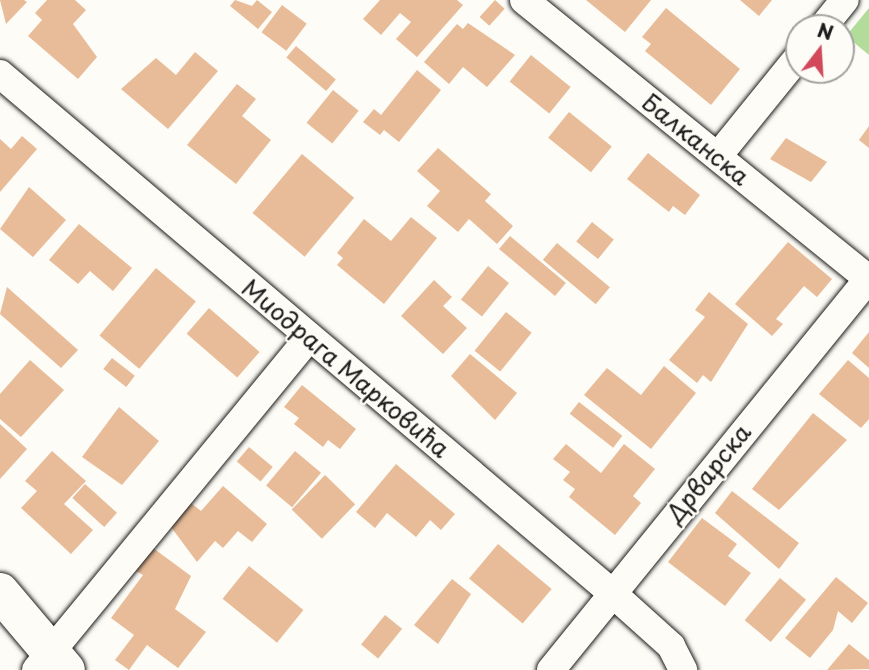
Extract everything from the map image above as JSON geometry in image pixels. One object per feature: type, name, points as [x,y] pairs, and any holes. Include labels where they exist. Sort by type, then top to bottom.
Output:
[{"type":"street","name":"Балканска","points":[[524,0],[869,278]]},
{"type":"street","points":[[834,14],[845,0]]},
{"type":"street","name":"Миодрага Марковића","points":[[0,74],[611,592],[671,646],[683,670]]},
{"type":"street","points":[[718,156],[785,74]]},
{"type":"street","name":"Дрварска","points":[[551,670],[611,592],[869,278]]},
{"type":"street","points":[[0,592],[51,664],[309,338]]},
{"type":"green space","points":[[869,8],[869,55],[855,43],[855,25]]},
{"type":"building","points":[[0,0],[24,0],[27,2],[6,24]]},
{"type":"building","points":[[47,0],[75,0],[86,10],[73,24],[97,57],[78,79],[28,36],[42,20],[35,13]]},
{"type":"building","points":[[235,0],[252,6],[257,0],[272,12],[258,29],[230,6]]},
{"type":"building","points":[[380,0],[457,0],[463,5],[417,57],[396,39],[411,22],[400,13],[381,35],[363,19]]},
{"type":"building","points":[[495,0],[505,9],[489,26],[480,17]]},
{"type":"building","points":[[586,0],[651,0],[625,32]]},
{"type":"building","points":[[740,0],[772,0],[759,16]]},
{"type":"building","points":[[282,5],[307,24],[286,51],[262,32]]},
{"type":"building","points":[[666,8],[740,69],[711,105],[645,51],[651,44],[642,37]]},
{"type":"building","points":[[468,23],[515,55],[487,87],[463,67],[449,84],[424,62],[457,24],[463,29]]},
{"type":"building","points":[[296,46],[336,79],[326,91],[286,57]]},
{"type":"building","points":[[195,52],[218,71],[168,129],[121,89],[156,58],[176,75]]},
{"type":"building","points":[[531,55],[571,87],[549,114],[510,81]]},
{"type":"building","points":[[417,70],[441,90],[399,142],[384,130],[380,135],[363,122],[374,109],[381,115]]},
{"type":"building","points":[[237,84],[256,99],[242,116],[271,140],[236,184],[187,145]]},
{"type":"building","points":[[333,90],[359,111],[332,143],[307,123]]},
{"type":"building","points":[[569,112],[612,147],[591,172],[548,138]]},
{"type":"building","points":[[869,126],[869,148],[859,140]]},
{"type":"building","points":[[22,136],[37,149],[0,192],[0,139],[11,149]]},
{"type":"building","points":[[786,138],[827,162],[811,182],[770,159]]},
{"type":"building","points":[[438,148],[491,194],[485,201],[513,226],[497,244],[469,219],[458,232],[427,206],[440,191],[417,171]]},
{"type":"building","points":[[648,153],[700,195],[685,215],[673,206],[669,212],[627,179]]},
{"type":"building","points":[[302,154],[354,198],[305,257],[253,213]]},
{"type":"building","points":[[29,187],[66,220],[33,257],[0,229]]},
{"type":"building","points":[[411,217],[437,238],[384,304],[337,265],[343,258],[337,253],[364,219],[391,241]]},
{"type":"building","points":[[592,222],[614,240],[598,259],[576,241]]},
{"type":"building","points":[[79,224],[132,268],[113,291],[90,271],[78,284],[49,260]]},
{"type":"building","points":[[510,236],[566,283],[555,296],[499,249]]},
{"type":"building","points":[[788,242],[832,279],[817,297],[804,286],[776,319],[783,324],[772,336],[735,304]]},
{"type":"building","points":[[557,243],[610,287],[596,304],[543,260]]},
{"type":"building","points":[[488,266],[509,283],[482,316],[461,299]]},
{"type":"building","points":[[156,268],[196,301],[139,369],[99,335]]},
{"type":"building","points":[[434,280],[452,297],[443,306],[467,328],[443,354],[401,316]]},
{"type":"building","points":[[7,287],[78,350],[61,368],[0,314]]},
{"type":"building","points":[[709,292],[748,324],[711,382],[703,375],[697,383],[669,360],[705,317],[695,310]]},
{"type":"building","points":[[209,308],[260,352],[237,378],[187,334]]},
{"type":"building","points":[[506,312],[532,333],[500,372],[475,351]]},
{"type":"building","points":[[869,332],[869,368],[852,353]]},
{"type":"building","points":[[470,354],[517,393],[495,420],[451,376]]},
{"type":"building","points":[[112,358],[135,376],[126,387],[103,369]]},
{"type":"building","points":[[30,360],[64,390],[21,437],[0,419],[0,394]]},
{"type":"building","points":[[848,360],[869,378],[869,419],[861,428],[819,394]]},
{"type":"building","points":[[664,366],[696,393],[651,449],[584,395],[607,368],[641,395]]},
{"type":"building","points":[[302,385],[356,429],[340,449],[328,440],[323,447],[294,424],[299,418],[284,407]]},
{"type":"building","points":[[579,402],[622,436],[613,448],[570,414]]},
{"type":"building","points":[[119,407],[159,441],[122,485],[82,457]]},
{"type":"building","points":[[813,413],[847,440],[779,510],[752,489]]},
{"type":"building","points":[[0,424],[27,449],[0,479]]},
{"type":"building","points":[[566,444],[601,473],[624,444],[655,469],[633,496],[641,503],[615,535],[569,497],[575,489],[563,480],[570,472],[553,459]]},
{"type":"building","points":[[249,447],[273,467],[261,481],[237,462]]},
{"type":"building","points":[[52,451],[86,481],[64,504],[93,530],[71,554],[21,508],[37,491],[25,481]]},
{"type":"building","points":[[295,451],[321,473],[292,507],[266,485]]},
{"type":"building","points":[[396,464],[455,514],[441,530],[430,520],[416,537],[387,513],[375,528],[356,512]]},
{"type":"building","points":[[325,475],[355,504],[322,539],[292,510]]},
{"type":"building","points":[[85,484],[117,513],[104,527],[72,498]]},
{"type":"building","points":[[223,486],[267,524],[252,542],[238,531],[223,548],[215,541],[197,562],[171,527],[191,503],[201,511]]},
{"type":"building","points":[[732,491],[799,543],[779,569],[715,513]]},
{"type":"building","points":[[702,518],[737,544],[728,556],[751,573],[725,606],[668,562]]},
{"type":"building","points":[[498,544],[552,589],[523,623],[469,578]]},
{"type":"building","points":[[153,548],[191,576],[175,609],[206,632],[178,668],[147,645],[129,670],[115,660],[134,635],[111,618],[143,575],[136,571]]},
{"type":"building","points":[[249,566],[303,610],[277,643],[223,599]]},
{"type":"building","points":[[836,577],[868,603],[852,623],[838,611],[833,630],[810,658],[785,638]]},
{"type":"building","points":[[780,578],[806,600],[771,642],[745,620]]},
{"type":"building","points":[[452,579],[471,594],[438,644],[414,625]]},
{"type":"building","points":[[385,615],[402,629],[378,658],[361,645]]},
{"type":"building","points":[[849,644],[869,660],[869,669],[827,670]]}]
